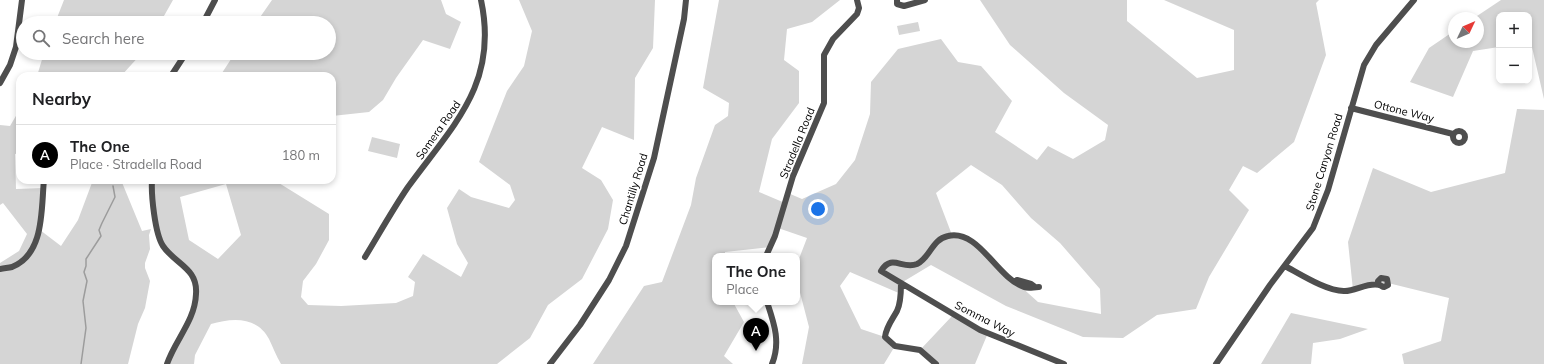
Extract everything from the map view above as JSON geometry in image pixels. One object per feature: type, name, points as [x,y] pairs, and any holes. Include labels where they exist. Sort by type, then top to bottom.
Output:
[{"type":"street","points":[[20,16],[22,0]]},
{"type":"street","points":[[207,16],[215,0]]},
{"type":"street","name":"Somera Road","points":[[365,257],[408,188],[461,116],[469,102],[480,71],[486,46],[486,24],[481,0]]},
{"type":"street","name":"Chantilly Road","points":[[550,364],[580,325],[609,280],[626,246],[654,158],[684,19],[686,0]]},
{"type":"street","name":"Stradella Road","points":[[767,253],[775,236],[793,176],[824,103],[824,55],[833,39],[857,14],[859,8],[857,0]]},
{"type":"street","points":[[897,2],[904,6],[925,0]]},
{"type":"street","name":"Stone Canyon Road","points":[[1216,364],[1313,228],[1328,190],[1362,72],[1370,54],[1414,0]]},
{"type":"street","points":[[0,83],[10,65],[16,47]]},
{"type":"street","points":[[174,72],[181,60]]},
{"type":"street","name":"Ottone Way","points":[[1351,108],[1453,134]]},
{"type":"street","points":[[0,269],[12,266],[21,261],[30,252],[36,242],[40,230],[44,184]]},
{"type":"street","points":[[152,184],[160,240],[168,252],[189,270],[196,286],[192,314],[167,364]]},
{"type":"street","name":"Somma Way","points":[[1037,287],[1024,288],[999,270],[976,245],[966,237],[959,235],[947,236],[939,240],[924,258],[915,265],[890,262],[886,264],[881,271],[980,330],[1064,364]]},
{"type":"street","points":[[1285,266],[1310,280],[1344,292],[1379,285]]},
{"type":"street","points":[[900,283],[901,294],[897,310],[889,324],[885,337],[895,346],[920,350],[936,364]]},
{"type":"street","points":[[768,305],[777,338],[772,364]]},
{"type":"shaded area","points":[[64,0],[173,0],[164,16],[58,16]]},
{"type":"shaded area","points":[[272,0],[441,0],[446,14],[461,22],[450,49],[423,40],[396,78],[383,100],[369,112],[336,116],[336,72],[223,72],[230,60],[336,60],[336,16],[261,16]]},
{"type":"shaded area","points":[[519,0],[655,0],[653,48],[635,78],[634,140],[602,127],[582,168],[601,180],[613,200],[608,229],[582,279],[548,305],[530,338],[497,364],[281,364],[269,339],[258,326],[235,320],[211,324],[195,355],[194,364],[167,364],[192,314],[195,280],[160,240],[153,184],[226,184],[280,184],[329,214],[329,240],[316,264],[303,281],[301,297],[308,305],[341,306],[396,303],[413,296],[415,282],[408,277],[423,254],[461,277],[468,263],[457,244],[447,208],[459,189],[471,197],[509,208],[515,200],[510,185],[479,162],[507,91],[524,66],[532,31]],"holes":[[[226,184],[241,235],[218,259],[189,240],[180,197]]]},
{"type":"shaded area","points":[[719,0],[840,0],[812,22],[787,29],[784,60],[799,71],[799,103],[772,139],[759,192],[785,203],[788,193],[802,199],[836,184],[855,160],[870,114],[871,82],[898,49],[941,39],[958,62],[981,66],[1012,101],[995,132],[1037,160],[1048,146],[1073,159],[1105,140],[1108,125],[1064,93],[1010,45],[980,0],[1127,0],[1127,21],[1197,78],[1234,70],[1234,30],[1164,0],[1319,0],[1316,3],[1326,55],[1294,142],[1257,173],[1243,166],[1229,190],[1249,210],[1209,277],[1196,309],[1157,315],[1123,338],[1083,337],[1006,306],[931,265],[901,283],[901,294],[850,272],[840,286],[861,329],[885,337],[895,346],[884,364],[802,364],[809,327],[800,292],[800,256],[807,238],[778,228],[770,247],[725,253],[712,253],[712,305],[735,305],[744,322],[724,356],[733,364],[593,364],[644,286],[662,282],[691,205],[696,178],[715,125],[728,116],[729,103],[703,88]],"holes":[[[971,165],[1002,185],[1031,218],[1060,243],[1100,289],[1101,314],[1038,302],[966,237],[952,235],[936,193]]]},
{"type":"shaded area","points":[[1501,0],[1544,0],[1544,99],[1532,47],[1532,12],[1496,12],[1496,47],[1473,51],[1453,97],[1410,82],[1429,48],[1448,35],[1448,48],[1484,48],[1483,12]]},
{"type":"shaded area","points":[[918,22],[920,31],[899,35],[897,26]]},
{"type":"shaded area","points":[[42,60],[136,60],[125,72],[38,72]]},
{"type":"shaded area","points":[[1517,109],[1544,110],[1544,364],[1404,364],[1402,354],[1441,341],[1449,298],[1388,283],[1353,290],[1348,242],[1373,168],[1431,192],[1505,173]]},
{"type":"shaded area","points":[[16,116],[16,189],[43,188],[40,230],[61,246],[78,220],[92,184],[123,184],[142,231],[151,229],[149,235],[150,249],[145,263],[145,268],[150,281],[145,308],[138,324],[128,364],[0,364],[0,263],[19,251],[27,234],[3,203],[0,205],[0,125],[10,126]]},
{"type":"shaded area","points":[[372,137],[400,144],[397,158],[368,151]]},
{"type":"shaded area","points":[[1291,313],[1368,329],[1340,339],[1313,343],[1311,364],[1261,364]]},
{"type":"shaded area","points":[[953,315],[988,333],[975,364],[936,364],[920,350]]},
{"type":"waterway","points":[[81,364],[86,328],[83,301],[87,281],[84,272],[86,259],[101,236],[99,230],[115,197],[113,186]]},
{"type":"place","name":"The One","points":[[756,351]]}]
